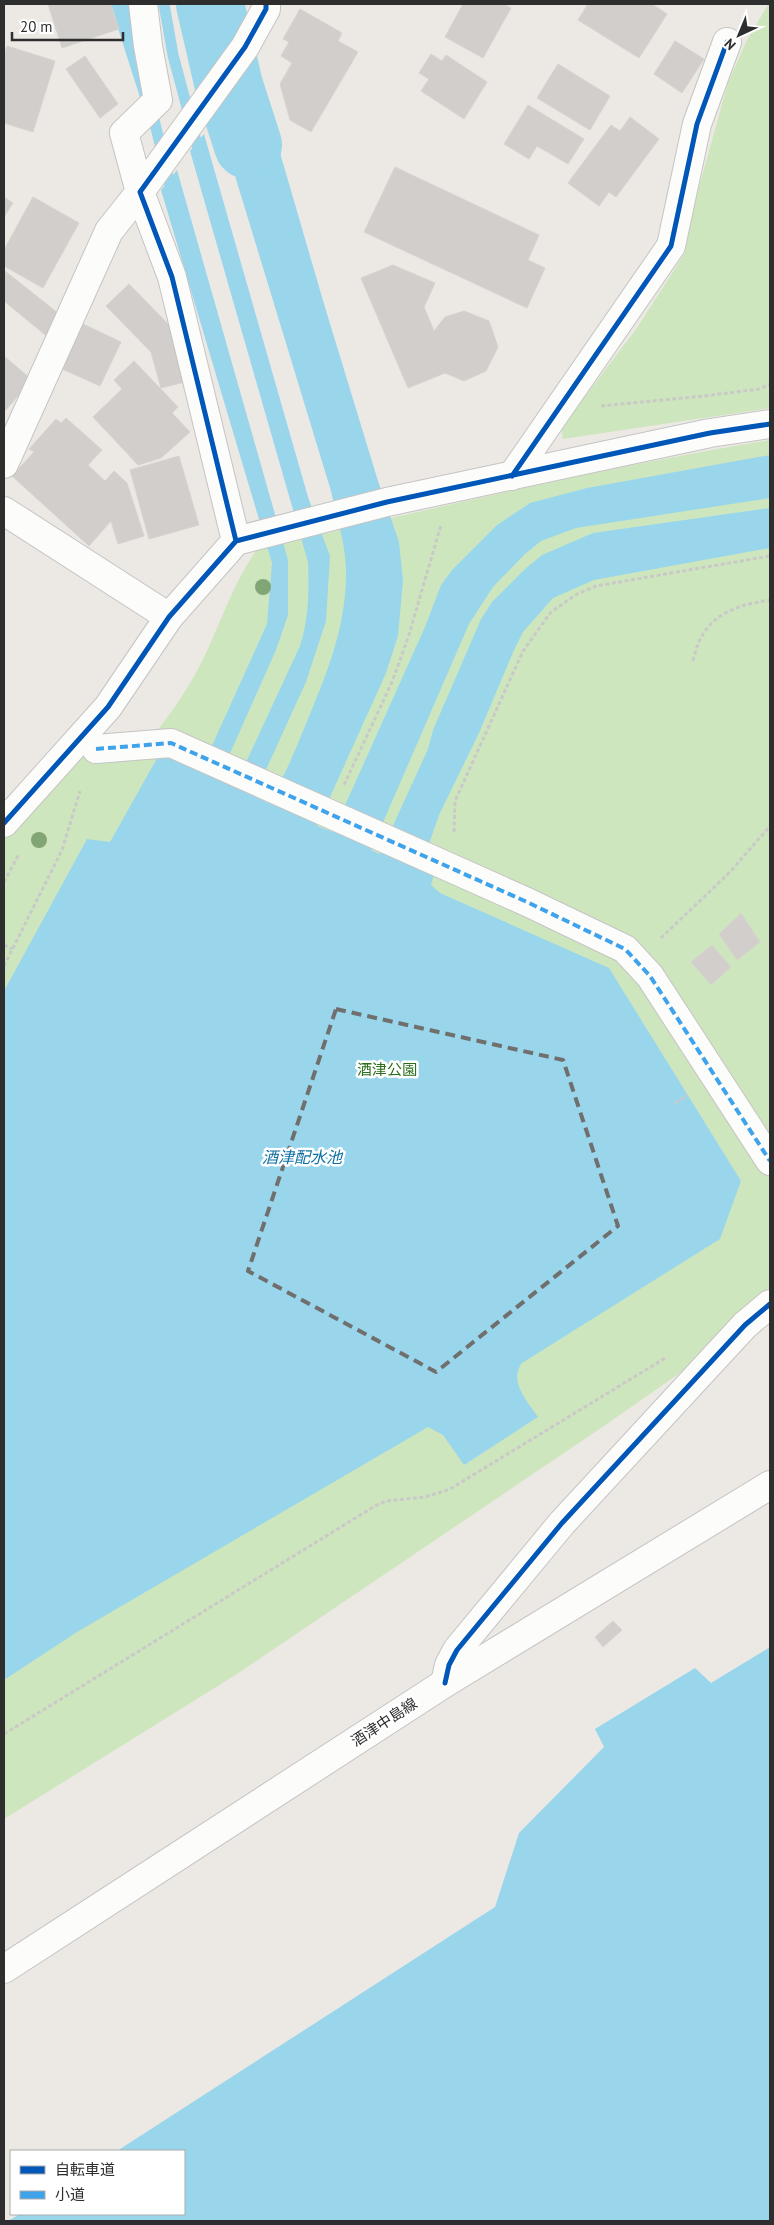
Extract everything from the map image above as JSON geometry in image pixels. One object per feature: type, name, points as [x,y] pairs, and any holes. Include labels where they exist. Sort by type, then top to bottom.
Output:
[{"type":"street","points":[[136,4],[148,46]]},
{"type":"street","points":[[143,4],[148,46],[158,100],[124,133],[146,185],[245,538]]},
{"type":"street","points":[[4,464],[109,231],[146,185],[245,48],[266,8],[266,4]]},
{"type":"street","points":[[512,476],[670,246],[697,124],[727,42]]},
{"type":"street","points":[[4,822],[108,707],[169,617],[245,538],[387,502],[710,434],[770,424]]},
{"type":"street","points":[[4,511],[169,617]]},
{"type":"street","points":[[96,749],[171,743],[527,902],[625,949],[650,976],[770,1161]]},
{"type":"street","points":[[445,1683],[449,1665],[457,1650],[562,1523],[745,1325],[770,1304]]},
{"type":"street","name":"酒津中島線","points":[[4,1969],[445,1683],[770,1485]]},
{"type":"path","points":[[593,407],[759,389],[770,384]]},
{"type":"path","points":[[341,793],[392,682],[408,638],[443,518]]},
{"type":"path","points":[[452,870],[455,801],[523,650],[551,612],[577,594],[596,586],[770,556]]},
{"type":"path","points":[[693,661],[701,635],[722,614],[731,608],[770,600]]},
{"type":"path","points":[[4,966],[62,850],[96,749]]},
{"type":"path","points":[[637,961],[730,872],[770,826]]},
{"type":"path","points":[[4,945],[12,950]]},
{"type":"path","points":[[4,1734],[376,1506],[386,1501],[425,1497],[450,1489],[671,1355]]},
{"type":"highlighted area","points":[[336,1009],[563,1060],[618,1226],[436,1372],[248,1271]]},
{"type":"green space","points":[[770,4],[770,408],[563,439],[561,428],[637,328],[685,253],[692,212],[728,83],[746,42]]},
{"type":"green space","name":"酒津公園","points":[[770,440],[770,1300],[697,1361],[604,1426],[237,1674],[4,1819],[4,839],[103,733],[156,732],[195,675],[235,588],[257,549],[641,463]]},
{"type":"water","points":[[194,4],[243,4],[204,70]]},
{"type":"water","name":"酒津配水池","points":[[253,60],[324,304],[378,481],[399,542],[403,581],[398,636],[386,673],[317,826],[333,832],[425,627],[441,585],[452,570],[497,525],[530,503],[587,488],[770,455],[770,498],[576,528],[541,541],[525,554],[493,587],[469,624],[371,850],[380,854],[428,749],[433,730],[481,619],[492,602],[525,569],[542,555],[593,533],[770,508],[770,548],[594,580],[553,598],[523,632],[479,733],[439,815],[428,847],[433,878],[431,885],[440,893],[609,968],[741,1181],[720,1239],[522,1363],[518,1370],[518,1384],[538,1417],[464,1465],[443,1435],[428,1427],[77,1632],[4,1680],[4,991],[87,839],[110,842],[160,753],[201,770],[267,624],[272,563],[161,190],[177,170],[288,560],[288,615],[276,650],[219,778],[235,786],[300,646],[307,615],[308,562],[190,151],[204,134],[308,497],[330,556],[326,621],[306,682],[254,796],[268,803],[289,764],[321,688],[338,634],[345,597],[345,555],[331,491],[215,110]]},
{"type":"water","points":[[770,1647],[770,2221],[8,2221],[18,2215],[185,2215],[185,2150],[119,2150],[495,1907],[519,1833],[604,1747],[595,1729],[695,1668],[711,1683]]},
{"type":"building","points":[[48,4],[111,4],[119,29],[62,48]]},
{"type":"building","points":[[463,4],[504,4],[511,8],[483,58],[445,37]]},
{"type":"building","points":[[588,4],[652,4],[667,14],[639,58],[578,20]]},
{"type":"building","points":[[300,9],[342,33],[338,41],[358,52],[311,132],[290,120],[280,84],[292,63],[281,56],[289,42],[283,39]]},
{"type":"building","points":[[675,41],[704,59],[682,93],[654,74]]},
{"type":"building","points":[[7,46],[55,61],[33,132],[4,123],[4,55]]},
{"type":"building","points":[[431,54],[442,61],[446,55],[487,82],[464,119],[421,91],[429,79],[419,73]]},
{"type":"building","points":[[85,56],[118,104],[100,118],[66,69]]},
{"type":"building","points":[[558,64],[610,96],[590,130],[537,98]]},
{"type":"building","points":[[528,105],[584,139],[568,164],[537,146],[529,159],[504,144]]},
{"type":"building","points":[[630,117],[659,139],[616,197],[609,192],[599,206],[568,183],[611,125],[620,131]]},
{"type":"building","points":[[395,167],[539,235],[528,260],[545,268],[527,308],[364,232]]},
{"type":"building","points":[[4,197],[13,203],[4,217]]},
{"type":"building","points":[[33,197],[79,223],[43,288],[4,266],[4,250]]},
{"type":"building","points":[[393,265],[435,283],[424,307],[434,331],[445,317],[464,311],[489,321],[498,347],[486,371],[464,381],[445,373],[408,388],[361,278]]},
{"type":"building","points":[[5,271],[59,314],[49,338],[4,301]]},
{"type":"building","points":[[129,284],[171,327],[185,382],[161,388],[151,352],[106,306]]},
{"type":"building","points":[[83,324],[121,342],[100,386],[62,369]]},
{"type":"building","points":[[4,356],[32,380],[4,412]]},
{"type":"building","points":[[134,361],[178,407],[172,413],[190,432],[161,458],[138,465],[93,417],[122,389],[114,380]]},
{"type":"building","points":[[66,418],[102,450],[88,465],[105,481],[114,471],[127,483],[144,536],[118,544],[111,521],[89,546],[12,476],[34,452],[29,449],[56,419],[61,423]]},
{"type":"building","points":[[179,456],[199,525],[149,539],[130,470]]},
{"type":"building","points":[[741,913],[760,942],[737,960],[719,934]]},
{"type":"building","points":[[712,945],[731,967],[711,985],[691,962]]},
{"type":"building","points":[[613,1621],[622,1630],[603,1647],[595,1637]]},
{"type":"waterway","points":[[116,4],[146,98]]},
{"type":"waterway","points":[[125,4],[135,41]]},
{"type":"waterway","points":[[164,4],[173,55],[200,156]]},
{"type":"waterway","points":[[210,4],[229,86],[248,145]]},
{"type":"waterway","points":[[151,107],[172,194]]},
{"type":"marked path","points":[[96,749],[171,743],[527,902],[625,949],[650,976],[770,1161]]},
{"type":"cycle path","points":[[236,541],[172,277],[140,192],[245,47],[266,9],[266,4]]},
{"type":"cycle path","points":[[512,476],[671,246],[697,124],[727,42]]},
{"type":"cycle path","points":[[4,823],[108,707],[169,617],[236,541],[387,502],[710,433],[770,424]]},
{"type":"cycle path","points":[[445,1683],[449,1665],[457,1650],[562,1523],[745,1325],[770,1304]]}]
